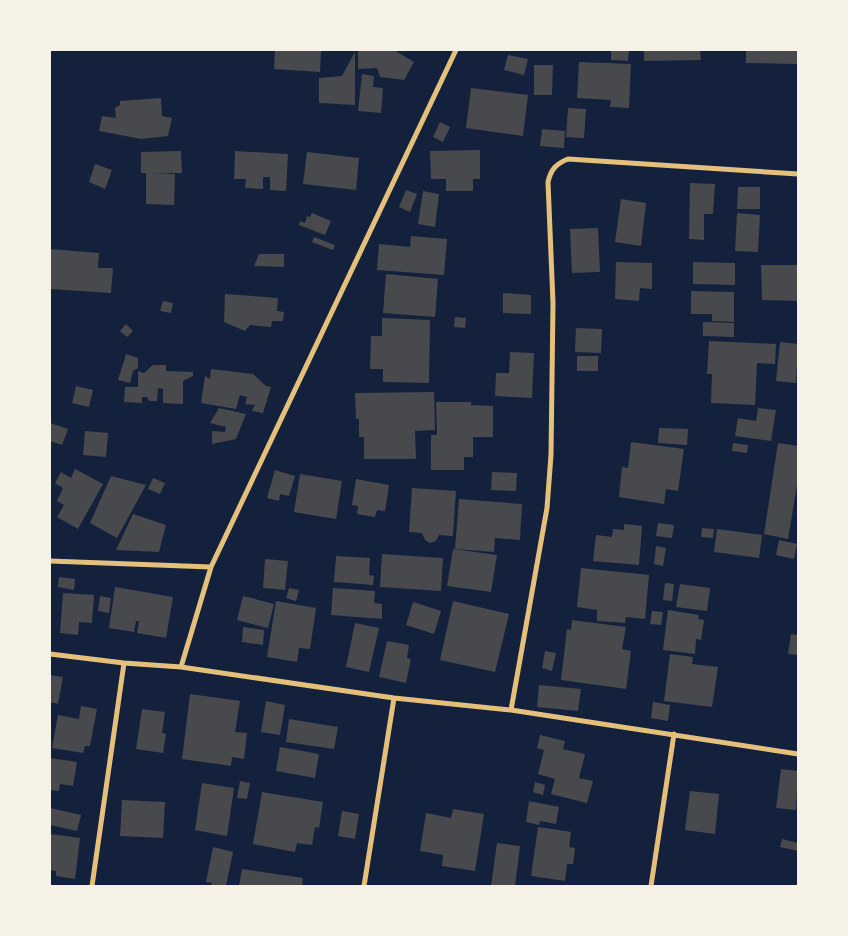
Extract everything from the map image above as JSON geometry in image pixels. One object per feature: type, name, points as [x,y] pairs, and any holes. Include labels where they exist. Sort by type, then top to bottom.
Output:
[{"type":"street","points":[[181,667],[211,567],[456,50]]},
{"type":"street","points":[[511,710],[547,508],[553,371],[553,303],[548,182],[550,172],[557,164],[568,159],[798,174]]},
{"type":"street","points":[[50,561],[211,567]]},
{"type":"street","points":[[50,654],[124,663],[181,667],[394,698],[511,710],[798,754]]},
{"type":"street","points":[[92,886],[124,663]]},
{"type":"street","points":[[364,886],[394,698]]},
{"type":"street","points":[[651,886],[674,734]]},
{"type":"building","points":[[275,50],[321,50],[320,72],[274,69]]},
{"type":"building","points":[[358,50],[394,50],[414,62],[404,80],[380,77],[377,68],[358,69]]},
{"type":"building","points":[[611,50],[629,50],[628,61],[611,60]]},
{"type":"building","points":[[644,50],[700,50],[701,60],[644,61]]},
{"type":"building","points":[[746,50],[798,50],[798,64],[746,63]]},
{"type":"building","points":[[355,52],[355,105],[319,103],[319,78],[342,76]]},
{"type":"building","points":[[508,55],[528,59],[524,75],[504,70]]},
{"type":"building","points":[[579,62],[631,64],[629,108],[610,107],[611,100],[577,98]]},
{"type":"building","points":[[534,65],[553,65],[552,95],[534,95]]},
{"type":"building","points":[[362,74],[374,76],[373,87],[383,88],[381,113],[358,111]]},
{"type":"building","points":[[471,88],[528,95],[523,136],[466,128]]},
{"type":"building","points":[[161,98],[162,116],[172,118],[168,136],[141,139],[99,131],[102,116],[116,118],[115,108],[120,105],[120,101]]},
{"type":"building","points":[[568,108],[586,109],[584,138],[566,137]]},
{"type":"building","points":[[440,122],[450,127],[443,142],[433,137]]},
{"type":"building","points":[[542,129],[565,131],[564,148],[540,146]]},
{"type":"building","points":[[480,150],[480,179],[473,179],[473,191],[446,191],[446,179],[431,179],[430,151]]},
{"type":"building","points":[[181,151],[182,173],[151,173],[175,174],[174,205],[146,204],[146,173],[141,173],[141,152]]},
{"type":"building","points":[[235,151],[288,154],[286,191],[270,190],[270,177],[263,177],[263,189],[245,188],[246,179],[234,179]]},
{"type":"building","points":[[307,152],[359,158],[356,190],[303,184]]},
{"type":"building","points":[[95,164],[112,170],[105,189],[89,182]]},
{"type":"building","points":[[690,183],[715,184],[713,214],[704,214],[704,240],[689,239]]},
{"type":"building","points":[[738,187],[760,187],[760,209],[737,209]]},
{"type":"building","points":[[406,190],[417,194],[410,212],[399,207]]},
{"type":"building","points":[[423,191],[439,194],[435,227],[418,224]]},
{"type":"building","points":[[621,199],[646,203],[641,246],[615,242]]},
{"type":"building","points":[[312,213],[331,221],[325,235],[299,225],[300,221],[305,223],[307,216],[310,217]]},
{"type":"building","points":[[737,213],[760,215],[758,252],[735,251]]},
{"type":"building","points":[[598,228],[600,272],[572,273],[570,229]]},
{"type":"building","points":[[411,236],[447,239],[444,275],[377,270],[379,244],[410,247]]},
{"type":"building","points":[[314,237],[335,245],[333,250],[312,242]]},
{"type":"building","points":[[50,249],[99,253],[98,268],[113,268],[111,293],[50,289]]},
{"type":"building","points":[[259,254],[284,254],[284,267],[254,266]]},
{"type":"building","points":[[616,262],[652,263],[652,289],[640,288],[639,301],[615,299]]},
{"type":"building","points":[[693,262],[735,263],[735,285],[693,284]]},
{"type":"building","points":[[761,265],[798,265],[798,301],[762,300]]},
{"type":"building","points":[[386,274],[438,279],[435,317],[383,313]]},
{"type":"building","points":[[691,291],[734,292],[734,322],[712,321],[712,314],[691,314]]},
{"type":"building","points":[[503,293],[531,295],[531,314],[503,313]]},
{"type":"building","points":[[225,294],[278,298],[277,311],[284,312],[283,321],[272,321],[271,327],[250,325],[245,331],[224,322]]},
{"type":"building","points":[[163,301],[173,303],[171,313],[160,311]]},
{"type":"building","points":[[455,317],[466,318],[465,328],[454,327]]},
{"type":"building","points":[[382,318],[430,320],[429,383],[383,382],[383,369],[370,369],[371,336],[382,336]]},
{"type":"building","points":[[703,322],[734,323],[734,337],[703,336]]},
{"type":"building","points":[[126,324],[133,331],[127,337],[120,331]]},
{"type":"building","points":[[576,328],[602,329],[601,353],[575,352]]},
{"type":"building","points":[[709,341],[776,344],[775,364],[757,363],[755,405],[711,403],[712,374],[707,374]]},
{"type":"building","points":[[780,342],[798,344],[796,383],[776,381]]},
{"type":"building","points":[[510,352],[534,353],[532,398],[495,396],[496,373],[509,373]]},
{"type":"building","points":[[126,354],[138,358],[138,368],[133,371],[130,383],[118,380]]},
{"type":"building","points":[[577,356],[598,356],[598,371],[577,371]]},
{"type":"building","points":[[153,365],[166,365],[166,371],[193,372],[193,376],[183,381],[183,404],[163,403],[163,389],[158,388],[157,401],[149,401],[147,397],[142,397],[142,403],[124,402],[125,387],[138,387],[138,371],[144,373]]},
{"type":"building","points":[[211,369],[253,374],[266,386],[271,387],[263,413],[252,411],[255,405],[245,404],[247,397],[240,395],[236,409],[201,403],[205,376],[210,379]]},
{"type":"building","points":[[76,386],[93,390],[89,407],[72,403]]},
{"type":"building","points":[[434,392],[435,430],[415,431],[416,459],[364,459],[364,437],[359,437],[359,419],[356,419],[355,393]]},
{"type":"building","points":[[436,402],[471,402],[471,405],[493,406],[493,437],[473,437],[473,457],[464,457],[464,470],[431,470],[431,435],[437,435]]},
{"type":"building","points":[[219,408],[246,414],[236,439],[212,444],[212,431],[225,432],[226,427],[210,423]]},
{"type":"building","points":[[758,408],[776,410],[771,441],[735,436],[738,418],[756,421]]},
{"type":"building","points":[[50,423],[68,429],[62,445],[50,441]]},
{"type":"building","points":[[659,428],[688,429],[687,445],[658,443]]},
{"type":"building","points":[[85,431],[108,433],[106,457],[83,455]]},
{"type":"building","points":[[631,442],[684,449],[678,491],[666,489],[664,504],[619,497],[622,467],[628,468]]},
{"type":"building","points":[[733,443],[748,445],[747,453],[732,451]]},
{"type":"building","points":[[778,443],[798,446],[798,479],[788,539],[764,534]]},
{"type":"building","points":[[75,469],[103,484],[78,529],[57,517],[64,505],[57,501],[63,488],[55,483],[61,472],[71,478]]},
{"type":"building","points":[[275,470],[295,476],[289,496],[280,494],[279,501],[267,498]]},
{"type":"building","points":[[492,472],[517,473],[516,491],[491,490]]},
{"type":"building","points":[[300,474],[342,481],[336,519],[294,512]]},
{"type":"building","points":[[111,476],[146,485],[117,538],[90,523]]},
{"type":"building","points":[[153,478],[165,483],[160,494],[148,489]]},
{"type":"building","points":[[356,479],[389,485],[385,511],[377,510],[375,517],[357,514],[358,506],[352,505]]},
{"type":"building","points":[[412,488],[456,491],[453,536],[439,535],[436,541],[430,543],[425,540],[422,533],[409,532]]},
{"type":"building","points":[[459,499],[522,504],[520,540],[495,538],[494,552],[455,549]]},
{"type":"building","points":[[133,514],[166,525],[159,552],[116,550]]},
{"type":"building","points":[[658,523],[674,525],[672,538],[656,536]]},
{"type":"building","points":[[624,524],[642,526],[639,565],[593,561],[596,535],[612,537],[613,529],[624,530]]},
{"type":"building","points":[[702,528],[714,529],[713,538],[701,537]]},
{"type":"building","points":[[717,529],[762,535],[759,558],[714,552]]},
{"type":"building","points":[[779,540],[797,544],[794,559],[776,555]]},
{"type":"building","points":[[656,546],[666,548],[663,566],[654,564]]},
{"type":"building","points":[[453,549],[497,555],[491,592],[447,586]]},
{"type":"building","points":[[382,554],[443,558],[441,591],[380,587]]},
{"type":"building","points":[[336,556],[370,558],[369,575],[374,576],[373,585],[334,582]]},
{"type":"building","points":[[265,559],[288,561],[285,590],[263,588]]},
{"type":"building","points":[[581,568],[649,575],[645,619],[626,617],[625,623],[597,621],[597,610],[577,607]]},
{"type":"building","points":[[59,577],[75,579],[74,590],[58,587]]},
{"type":"building","points":[[665,583],[674,584],[672,601],[663,600]]},
{"type":"building","points":[[680,584],[710,588],[707,611],[676,607]]},
{"type":"building","points":[[115,587],[173,597],[166,638],[137,633],[139,621],[136,621],[134,632],[109,628]]},
{"type":"building","points":[[289,588],[299,590],[296,601],[286,598]]},
{"type":"building","points":[[333,588],[375,591],[374,603],[382,604],[382,619],[331,615]]},
{"type":"building","points":[[63,593],[94,595],[92,623],[79,622],[78,635],[60,633]]},
{"type":"building","points":[[100,596],[111,598],[109,613],[98,611]]},
{"type":"building","points":[[243,596],[274,604],[268,628],[237,620]]},
{"type":"building","points":[[276,601],[316,608],[310,649],[299,648],[297,662],[267,657]]},
{"type":"building","points":[[453,601],[509,614],[495,672],[440,660]]},
{"type":"building","points":[[413,602],[441,611],[434,634],[406,625]]},
{"type":"building","points":[[668,610],[699,615],[698,619],[704,620],[701,640],[696,639],[695,654],[663,650]]},
{"type":"building","points":[[652,611],[663,612],[661,625],[650,624]]},
{"type":"building","points":[[572,620],[626,627],[622,649],[631,651],[626,689],[561,680],[567,629],[571,630]]},
{"type":"building","points":[[355,623],[379,628],[369,672],[346,667]]},
{"type":"building","points":[[243,627],[264,630],[263,645],[242,642]]},
{"type":"building","points":[[791,634],[798,635],[798,655],[788,654]]},
{"type":"building","points":[[387,641],[409,645],[407,658],[411,659],[406,683],[379,677]]},
{"type":"building","points":[[545,651],[556,653],[552,671],[542,668]]},
{"type":"building","points":[[670,654],[693,657],[692,664],[718,667],[712,707],[664,701]]},
{"type":"building","points":[[50,675],[63,677],[58,704],[50,702]]},
{"type":"building","points":[[539,685],[581,689],[578,711],[537,707]]},
{"type":"building","points":[[190,694],[240,701],[235,732],[247,733],[244,759],[232,757],[231,766],[182,759]]},
{"type":"building","points":[[266,701],[285,705],[280,735],[261,732]]},
{"type":"building","points":[[653,702],[670,705],[668,721],[651,718]]},
{"type":"building","points":[[81,706],[97,709],[90,746],[85,746],[83,753],[52,748],[58,715],[79,719]]},
{"type":"building","points":[[142,709],[165,712],[162,733],[166,734],[163,753],[136,749]]},
{"type":"building","points":[[289,719],[338,727],[334,749],[286,742]]},
{"type":"building","points":[[540,735],[565,741],[563,749],[585,754],[579,778],[593,781],[587,803],[551,794],[555,779],[538,774],[544,750],[537,748]]},
{"type":"building","points":[[280,747],[319,754],[315,778],[276,771]]},
{"type":"building","points":[[50,758],[77,762],[73,786],[60,784],[59,791],[50,790]]},
{"type":"building","points":[[781,769],[798,771],[796,810],[776,808]]},
{"type":"building","points":[[240,781],[250,783],[247,799],[237,798]]},
{"type":"building","points":[[535,782],[545,785],[543,795],[533,792]]},
{"type":"building","points":[[202,783],[234,788],[227,836],[195,830]]},
{"type":"building","points":[[690,791],[719,794],[715,834],[685,830]]},
{"type":"building","points":[[262,792],[323,802],[319,828],[315,827],[312,845],[297,843],[295,852],[253,844]]},
{"type":"building","points":[[122,800],[165,802],[163,838],[120,836]]},
{"type":"building","points":[[529,801],[559,807],[556,824],[540,821],[539,825],[526,822]]},
{"type":"building","points":[[50,808],[81,815],[77,831],[50,825]]},
{"type":"building","points":[[453,809],[484,814],[475,871],[442,866],[443,855],[420,851],[426,813],[451,818]]},
{"type":"building","points":[[342,811],[359,814],[355,839],[338,836]]},
{"type":"building","points":[[538,827],[571,832],[569,847],[575,848],[573,864],[567,864],[565,881],[531,876]]},
{"type":"building","points":[[50,834],[80,838],[75,879],[56,876],[56,871],[50,870]]},
{"type":"building","points":[[782,839],[798,843],[798,851],[780,847]]},
{"type":"building","points":[[497,843],[520,846],[515,886],[491,886]]},
{"type":"building","points":[[213,847],[233,852],[226,886],[211,886],[212,883],[206,882]]},
{"type":"building","points":[[242,869],[303,878],[302,886],[239,886]]}]
